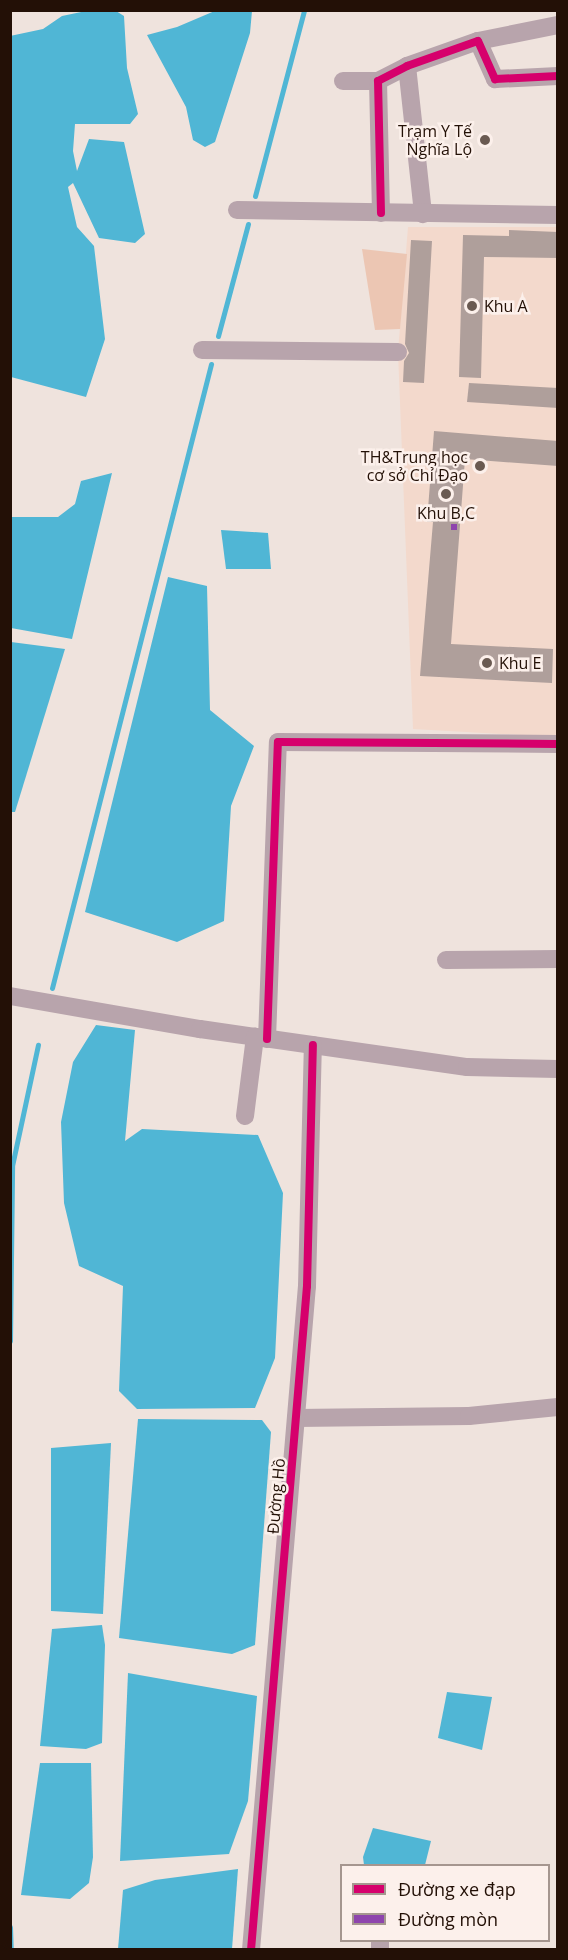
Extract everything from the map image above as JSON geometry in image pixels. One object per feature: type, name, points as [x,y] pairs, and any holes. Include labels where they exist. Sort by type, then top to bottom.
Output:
[{"type":"street","points":[[343,81],[378,81],[407,66],[478,41],[558,25]]},
{"type":"street","points":[[478,41],[495,79],[558,76]]},
{"type":"street","points":[[407,66],[423,214]]},
{"type":"street","points":[[378,81],[381,213]]},
{"type":"street","points":[[237,210],[558,214]]},
{"type":"street","points":[[202,350],[399,352]]},
{"type":"street","points":[[245,1116],[261,1038],[278,742],[558,744]]},
{"type":"street","points":[[446,960],[558,959]]},
{"type":"street","points":[[10,996],[261,1038],[467,1067],[558,1069]]},
{"type":"street","name":"Đường Hồ","points":[[251,1950],[308,1286],[313,1045]]},
{"type":"street","points":[[296,1418],[469,1416],[558,1407]]},
{"type":"shaded area","name":"TH&Trung học cơ sở Chỉ Đạo","points":[[408,227],[557,227],[557,737],[413,729],[398,352]]},
{"type":"shaded area","points":[[362,249],[407,254],[400,329],[375,330]]},
{"type":"water","points":[[217,10],[252,11],[250,33],[215,142],[205,147],[193,140],[186,107],[147,35],[177,27]]},
{"type":"water","points":[[86,11],[116,11],[124,16],[127,68],[138,114],[130,124],[75,124],[73,151],[77,171],[89,139],[124,142],[145,234],[135,243],[99,238],[73,183],[68,187],[77,227],[94,246],[105,339],[86,397],[11,377],[10,36],[43,29],[62,16]]},
{"type":"water","points":[[112,473],[72,639],[11,628],[11,517],[58,517],[75,504],[81,481]]},
{"type":"water","points":[[221,530],[268,533],[271,569],[226,569]]},
{"type":"water","points":[[168,577],[207,586],[210,710],[254,746],[231,806],[224,921],[177,942],[85,912]]},
{"type":"water","points":[[11,642],[65,649],[15,812],[10,812]]},
{"type":"water","points":[[96,1025],[135,1030],[125,1141],[142,1129],[258,1135],[283,1193],[275,1358],[255,1408],[137,1409],[119,1391],[123,1286],[79,1266],[64,1203],[61,1122],[73,1062]]},
{"type":"water","points":[[138,1419],[262,1420],[271,1432],[255,1645],[232,1654],[119,1638]]},
{"type":"water","points":[[111,1443],[103,1614],[51,1611],[51,1448]]},
{"type":"water","points":[[102,1625],[105,1645],[102,1743],[86,1749],[40,1746],[52,1629]]},
{"type":"water","points":[[128,1673],[257,1696],[248,1801],[229,1854],[120,1861]]},
{"type":"water","points":[[447,1692],[492,1697],[482,1750],[438,1738]]},
{"type":"water","points":[[40,1763],[91,1763],[93,1857],[89,1883],[70,1899],[21,1895]]},
{"type":"water","points":[[373,1828],[431,1841],[425,1864],[364,1864],[363,1857]]},
{"type":"water","points":[[238,1869],[232,1949],[118,1949],[123,1890],[155,1880]]},
{"type":"building","name":"Khu A","points":[[509,230],[558,232],[558,258],[484,257],[481,378],[459,377],[463,235],[509,236]]},
{"type":"building","points":[[411,240],[432,241],[424,383],[403,382],[404,361],[409,353],[405,344]]},
{"type":"building","points":[[469,383],[558,388],[558,408],[467,402]]},
{"type":"building","points":[[434,431],[558,441],[558,466],[465,459],[451,644],[553,649],[552,683],[420,676],[433,522],[427,522]]},
{"type":"waterway","points":[[255,196],[304,10]]},
{"type":"waterway","points":[[218,336],[248,224]]},
{"type":"waterway","points":[[52,988],[211,364]]},
{"type":"waterway","points":[[10,1341],[12,1166],[38,1045]]},
{"type":"waterway","points":[[10,1927],[11,1950]]},
{"type":"marked path","points":[[454,524],[454,530]]},
{"type":"cycle path","points":[[381,213],[378,81],[407,66],[478,41],[495,79],[558,76]]},
{"type":"cycle path","points":[[267,1039],[278,742],[558,744]]},
{"type":"cycle path","points":[[251,1950],[307,1286],[313,1045]]},
{"type":"place","name":"Trạm Y Tế Nghĩa Lộ","points":[[485,140]]},
{"type":"place","name":"Khu A","points":[[472,306]]},
{"type":"place","name":"TH&Trung học cơ sở Chỉ Đạo","points":[[480,466]]},
{"type":"place","name":"Khu B,C","points":[[446,494]]},
{"type":"place","name":"Khu E","points":[[487,663]]}]
